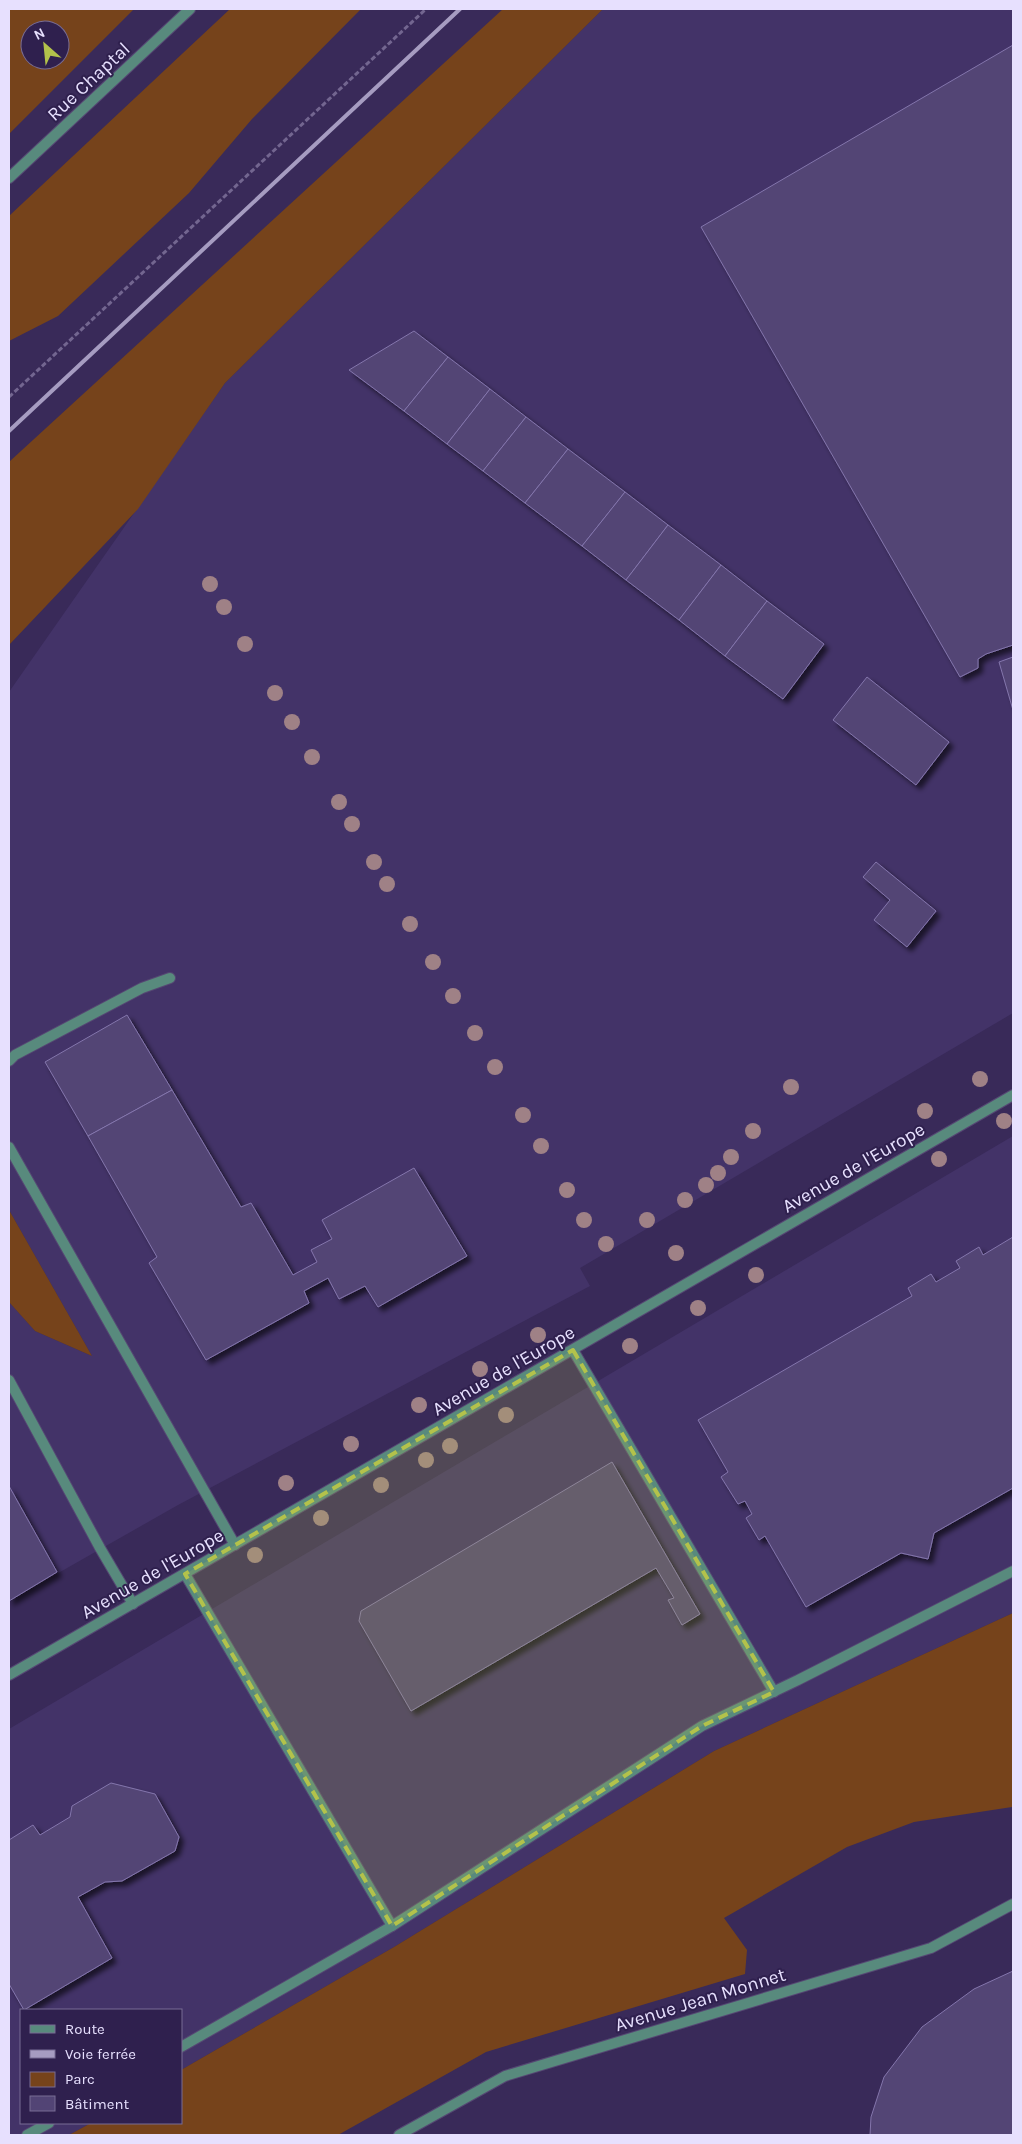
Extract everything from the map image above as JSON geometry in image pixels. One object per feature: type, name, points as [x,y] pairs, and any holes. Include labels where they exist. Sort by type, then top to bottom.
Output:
[{"type":"street","name":"Rue Chaptal","points":[[9,178],[190,9]]},
{"type":"street","points":[[9,1060],[15,1055],[142,988],[170,978]]},
{"type":"street","name":"Avenue de l'Europe","points":[[9,1675],[1013,1095]]},
{"type":"street","points":[[9,1147],[235,1545]]},
{"type":"street","points":[[573,1350],[774,1692]]},
{"type":"street","points":[[9,1380],[100,1548],[133,1604]]},
{"type":"street","points":[[182,2046],[392,1926],[702,1726],[968,1596],[1013,1571]]},
{"type":"street","points":[[185,1574],[392,1926]]},
{"type":"street","name":"Avenue Jean Monnet","points":[[399,2135],[505,2076],[932,1948],[1013,1904]]},
{"type":"street","points":[[27,2135],[47,2124]]},
{"type":"path","points":[[9,397],[426,9]]},
{"type":"highlighted area","points":[[573,1350],[774,1692],[702,1726],[392,1926],[185,1574]]},
{"type":"shaded area","points":[[603,9],[1013,9],[1013,1013],[580,1268],[590,1286],[178,1505],[9,1601],[9,1302],[35,1331],[92,1356],[9,1210],[9,692],[225,383]]},
{"type":"shaded area","points":[[1013,1136],[1013,1613],[714,1751],[394,1947],[182,2069],[182,2009],[20,2009],[20,2124],[89,2124],[69,2135],[9,2135],[9,1729]]},
{"type":"green space","points":[[9,9],[134,9],[9,134]]},
{"type":"green space","points":[[230,9],[361,9],[252,119],[189,193],[58,316],[9,341],[9,216]]},
{"type":"green space","points":[[503,9],[603,9],[225,383],[138,509],[9,645],[9,462]]},
{"type":"green space","points":[[9,1210],[92,1356],[35,1331],[9,1302]]},
{"type":"green space","points":[[1013,1613],[1013,1809],[1012,1807],[914,1822],[847,1847],[724,1918],[747,1950],[745,1974],[486,2052],[338,2135],[69,2135],[89,2124],[182,2124],[182,2069],[394,1947],[714,1751]]},
{"type":"building","points":[[1013,45],[1013,645],[986,654],[978,659],[978,668],[960,677],[701,227]]},
{"type":"building","points":[[414,331],[448,357],[404,411],[349,370]]},
{"type":"building","points":[[448,357],[490,389],[447,444],[404,411]]},
{"type":"building","points":[[490,389],[526,417],[483,471],[447,444]]},
{"type":"building","points":[[526,417],[568,449],[525,503],[483,471]]},
{"type":"building","points":[[568,449],[625,492],[582,546],[525,503]]},
{"type":"building","points":[[625,492],[668,525],[626,580],[582,546]]},
{"type":"building","points":[[668,525],[721,565],[679,620],[626,580]]},
{"type":"building","points":[[721,565],[767,601],[725,656],[679,620]]},
{"type":"building","points":[[767,601],[824,644],[783,699],[725,656]]},
{"type":"building","points":[[1013,657],[1013,710],[999,662]]},
{"type":"building","points":[[867,677],[949,742],[916,785],[833,720]]},
{"type":"building","points":[[876,862],[936,911],[907,947],[874,920],[890,900],[863,877]]},
{"type":"building","points":[[127,1015],[172,1090],[88,1136],[45,1062]]},
{"type":"building","points":[[172,1090],[241,1207],[251,1203],[293,1275],[317,1262],[311,1250],[332,1239],[322,1220],[414,1168],[467,1256],[378,1307],[365,1286],[339,1299],[328,1278],[304,1291],[309,1303],[206,1360],[149,1263],[157,1257],[88,1136]]},
{"type":"building","points":[[1013,1237],[1013,1488],[934,1533],[928,1559],[901,1553],[806,1607],[765,1536],[759,1540],[746,1518],[752,1514],[745,1501],[738,1504],[721,1477],[728,1472],[698,1420],[912,1296],[908,1288],[931,1274],[936,1282],[960,1268],[956,1261],[979,1247],[983,1255]]},
{"type":"building","points":[[612,1462],[700,1614],[682,1625],[668,1600],[674,1598],[656,1568],[411,1711],[359,1621],[361,1611]]},
{"type":"building","points":[[9,1486],[57,1572],[9,1601]]},
{"type":"building","points":[[111,1783],[155,1794],[179,1837],[175,1851],[122,1881],[105,1882],[78,1897],[112,1958],[23,2009],[9,1984],[9,1840],[33,1825],[40,1835],[70,1817],[72,1806]]},
{"type":"building","points":[[1013,1971],[1013,2135],[870,2135],[871,2117],[884,2077],[922,2027],[974,1989]]},
{"type":"railway","points":[[9,431],[460,9]]}]
